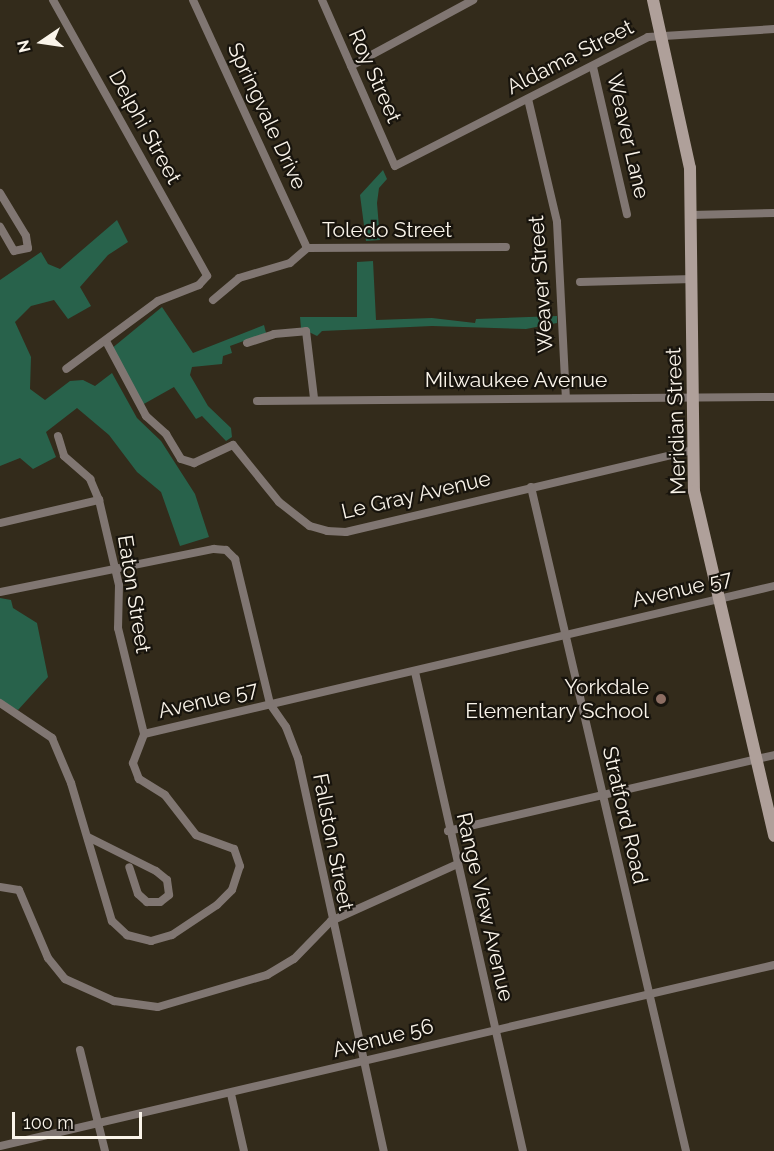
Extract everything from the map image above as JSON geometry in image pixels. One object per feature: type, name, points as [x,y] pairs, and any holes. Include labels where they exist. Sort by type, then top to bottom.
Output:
[{"type":"street","name":"Delphi Street","points":[[53,0],[205,271],[205,281],[158,301],[107,343]]},
{"type":"street","name":"Springvale Drive","points":[[193,0],[307,248]]},
{"type":"street","name":"Roy Street","points":[[322,0],[395,166]]},
{"type":"street","points":[[351,66],[473,0]]},
{"type":"street","name":"Meridian Street","points":[[653,0],[690,168],[694,491],[774,836]]},
{"type":"street","name":"Aldama Street","points":[[395,166],[661,34],[774,29]]},
{"type":"street","name":"Weaver Lane","points":[[593,67],[627,214]]},
{"type":"street","name":"Weaver Street","points":[[528,99],[557,222],[566,398]]},
{"type":"street","points":[[0,193],[26,236],[27,248],[14,251],[0,227]]},
{"type":"street","points":[[691,215],[774,213]]},
{"type":"street","name":"Toledo Street","points":[[213,300],[239,278],[290,263],[307,248],[506,247]]},
{"type":"street","points":[[580,282],[693,279]]},
{"type":"street","points":[[247,343],[274,334],[306,331],[314,398]]},
{"type":"street","points":[[66,369],[107,343]]},
{"type":"street","name":"Le Gray Avenue","points":[[107,343],[146,416],[166,434],[181,459],[194,464],[233,445],[262,485],[310,526],[346,532],[693,450]]},
{"type":"street","name":"Milwaukee Avenue","points":[[257,400],[774,397]]},
{"type":"street","name":"Eaton Street","points":[[58,436],[64,456],[90,479],[99,501],[115,571],[118,628],[144,734]]},
{"type":"street","name":"Stratford Road","points":[[531,487],[601,796],[686,1151]]},
{"type":"street","points":[[0,522],[99,501]]},
{"type":"street","name":"Fallston Street","points":[[115,571],[226,550],[235,559],[270,704],[286,727],[298,758],[331,921],[384,1151]]},
{"type":"street","points":[[2,593],[115,571]]},
{"type":"street","name":"Avenue 57","points":[[0,703],[52,738],[88,837],[112,921],[127,935],[163,939],[217,905],[232,890],[240,866],[234,849],[196,835],[174,805],[144,784],[135,772],[144,734],[774,586]]},
{"type":"street","name":"Range View Avenue","points":[[415,672],[455,865],[523,1151]]},
{"type":"street","points":[[448,831],[774,755]]},
{"type":"street","points":[[88,837],[156,872],[167,880],[169,895],[160,902],[147,902],[138,894],[129,867]]},
{"type":"street","points":[[0,887],[19,890],[48,958],[65,979],[91,993],[149,1008],[267,975],[294,959],[331,921],[455,865]]},
{"type":"street","name":"Avenue 56","points":[[0,1146],[98,1122],[231,1094],[495,1029],[774,965]]},
{"type":"street","points":[[80,1050],[105,1151]]},
{"type":"street","points":[[231,1094],[244,1151]]},
{"type":"green space","points":[[383,170],[387,179],[379,188],[377,203],[380,240],[366,241],[360,195]]},
{"type":"green space","points":[[117,220],[128,242],[108,255],[80,287],[91,306],[68,319],[54,300],[31,306],[15,322],[31,357],[30,389],[45,400],[70,381],[83,380],[95,386],[112,373],[137,418],[161,441],[195,494],[209,537],[180,546],[161,492],[137,472],[109,435],[77,408],[46,432],[56,457],[33,469],[20,458],[0,466],[0,280],[41,252],[48,264],[60,269]]},
{"type":"green space","points":[[373,261],[376,320],[432,318],[475,323],[476,319],[557,316],[557,323],[526,329],[432,326],[322,331],[317,336],[301,328],[300,317],[357,317],[357,262]]},
{"type":"green space","points":[[162,307],[193,353],[264,325],[266,333],[230,346],[232,353],[223,356],[222,364],[192,367],[190,375],[208,406],[231,428],[232,437],[226,441],[202,416],[196,419],[174,387],[142,405],[111,349]]},
{"type":"green space","points":[[0,598],[11,600],[13,608],[37,623],[48,677],[18,710],[0,701]]},
{"type":"place","name":"Yorkdale Elementary School","points":[[661,699]]}]
